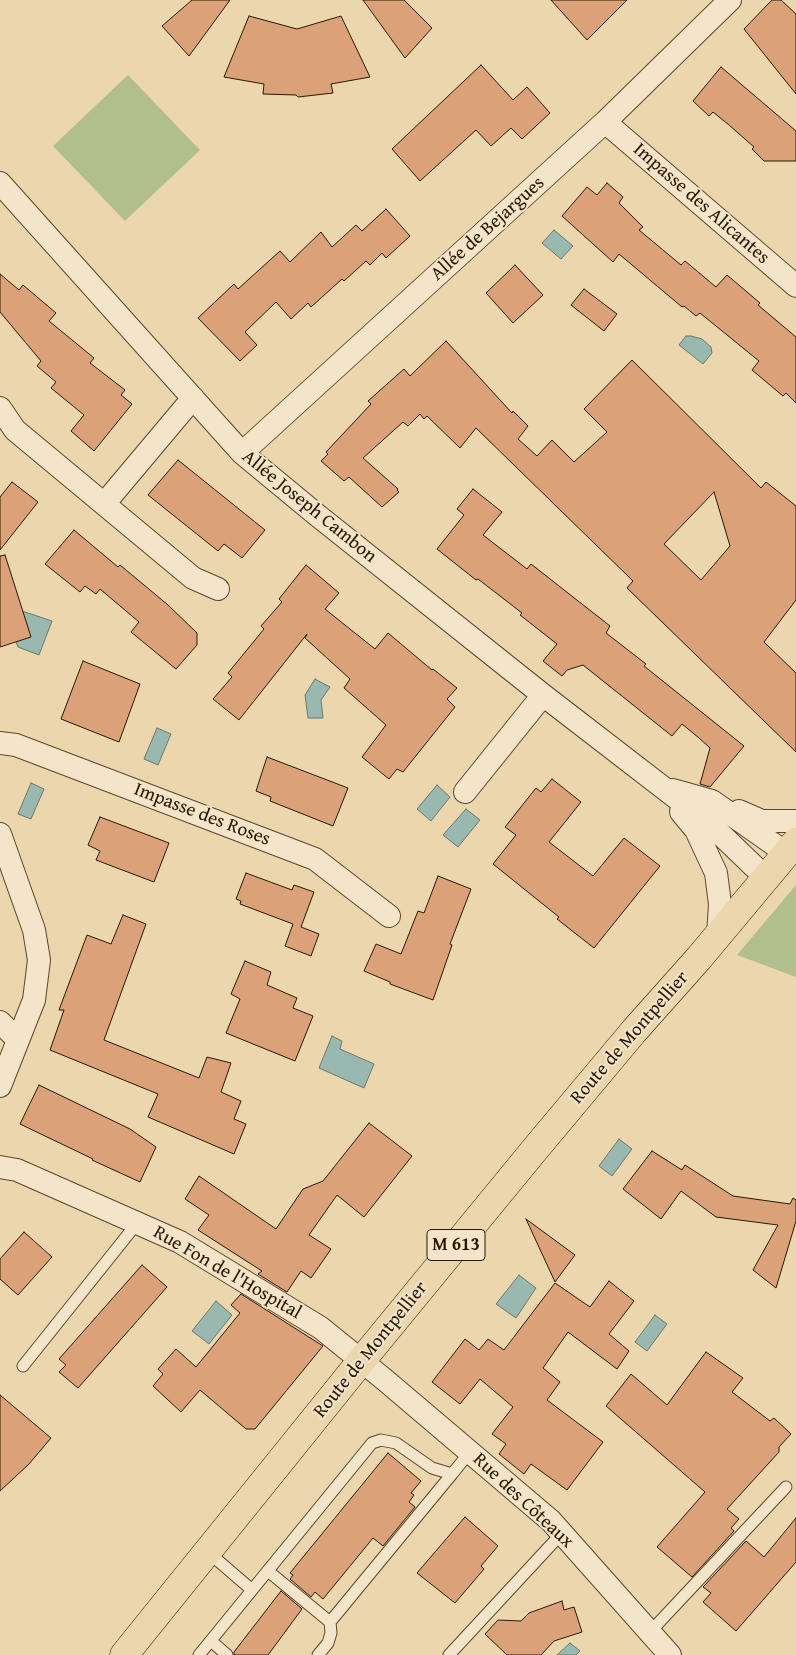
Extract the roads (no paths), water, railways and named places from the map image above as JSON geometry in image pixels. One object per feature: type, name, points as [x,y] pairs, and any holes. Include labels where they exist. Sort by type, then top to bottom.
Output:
[{"type":"main road","name":"Route de Montpellier","points":[[124,1655],[362,1360],[634,1030],[699,958],[791,847]]},
{"type":"street","name":"Allée de Bejargues","points":[[242,453],[605,122],[730,0]]},
{"type":"street","name":"Impasse des Alicantes","points":[[605,122],[796,286]]},
{"type":"street","name":"Allée Joseph Cambon","points":[[0,183],[242,453],[543,695],[709,823],[766,877]]},
{"type":"street","points":[[104,504],[193,398]]},
{"type":"street","points":[[0,408],[15,430],[193,578],[218,589]]},
{"type":"street","points":[[465,792],[543,695]]},
{"type":"street","name":"Impasse des Roses","points":[[0,743],[16,745],[315,859],[389,916]]},
{"type":"street","name":"Allée Joseph Cambon","points":[[660,786],[712,801],[762,821],[796,821]]},
{"type":"street","name":"Allée Joseph Cambon","points":[[660,786],[696,830],[716,874],[720,904],[718,935]]},
{"type":"street","name":"Allée Joseph Cambon","points":[[712,801],[791,847]]},
{"type":"street","points":[[0,834],[34,930],[40,960],[34,1000],[0,1086]]},
{"type":"street","points":[[0,1022],[18,1040]]},
{"type":"street","name":"Rue Fon de l'Hospital","points":[[0,1167],[16,1170],[180,1242],[321,1328],[362,1360]]},
{"type":"street","name":"Rue des Côteaux","points":[[362,1360],[551,1521],[670,1655]]},
{"type":"lane","points":[[23,1366],[138,1222]]},
{"type":"lane","points":[[199,1655],[372,1444],[381,1440],[396,1444],[432,1468],[452,1474]]},
{"type":"lane","points":[[318,1655],[328,1643],[330,1622],[470,1452]]},
{"type":"lane","points":[[650,1632],[786,1486]]},
{"type":"lane","points":[[449,1655],[562,1533]]},
{"type":"lane","points":[[208,1552],[252,1590]]},
{"type":"lane","points":[[268,1571],[330,1622]]},
{"type":"lane","points":[[211,1641],[227,1655]]},
{"type":"water","points":[[554,230],[573,246],[561,259],[542,243]]},
{"type":"water","points":[[686,336],[702,339],[711,347],[712,353],[703,364],[679,345]]},
{"type":"water","points":[[22,611],[52,621],[39,655],[18,647],[16,642]]},
{"type":"water","points":[[315,679],[330,687],[321,700],[323,718],[308,718],[305,695]]},
{"type":"water","points":[[157,728],[171,734],[158,765],[144,759]]},
{"type":"water","points":[[31,783],[44,789],[31,819],[18,814]]},
{"type":"water","points":[[437,785],[450,797],[431,821],[417,809]]},
{"type":"water","points":[[466,809],[480,820],[458,847],[443,835]]},
{"type":"water","points":[[332,1036],[342,1041],[340,1049],[374,1064],[364,1088],[319,1068]]},
{"type":"water","points":[[619,1139],[632,1149],[612,1176],[599,1166]]},
{"type":"water","points":[[519,1275],[536,1288],[516,1318],[496,1304]]},
{"type":"water","points":[[216,1301],[232,1315],[209,1344],[192,1331]]},
{"type":"water","points":[[655,1315],[667,1324],[647,1351],[635,1342]]},
{"type":"water","points":[[570,1643],[580,1651],[576,1655],[557,1655]]}]
